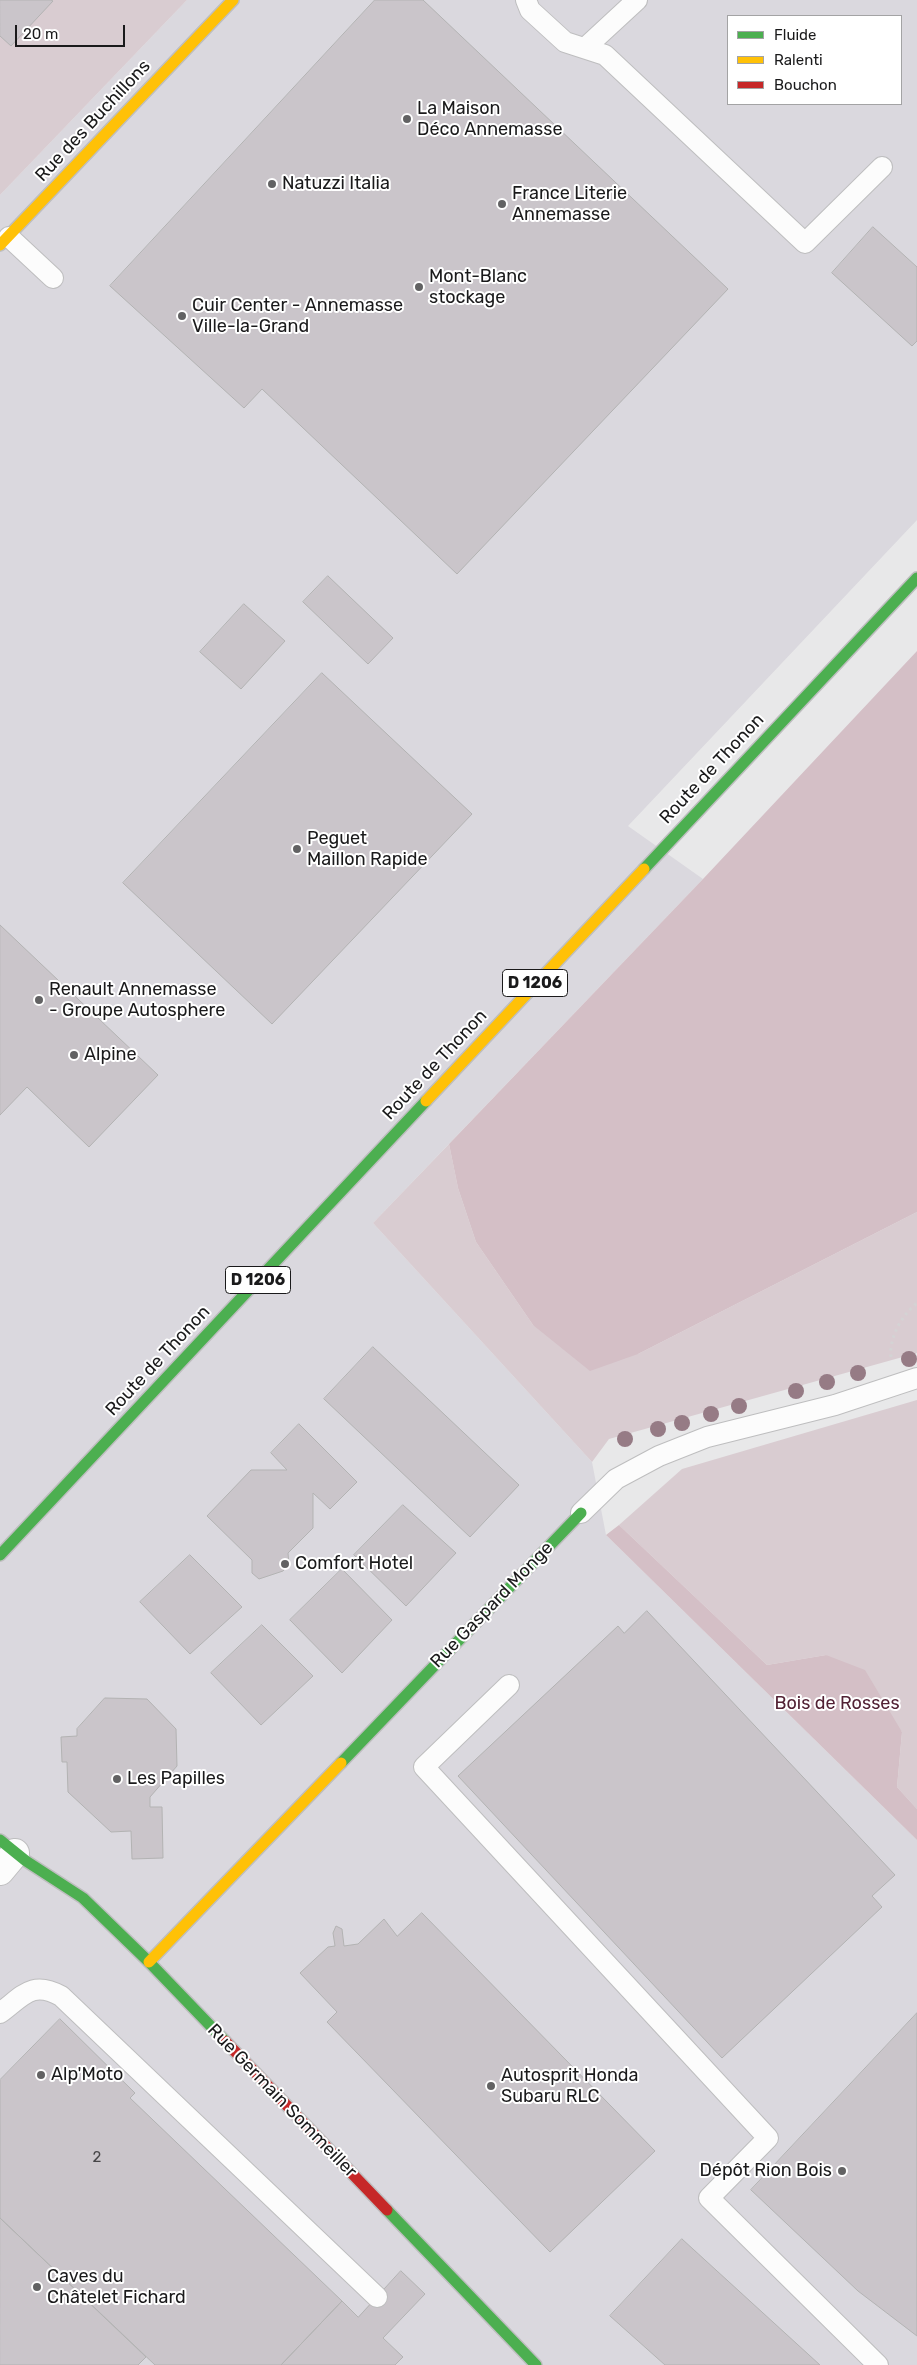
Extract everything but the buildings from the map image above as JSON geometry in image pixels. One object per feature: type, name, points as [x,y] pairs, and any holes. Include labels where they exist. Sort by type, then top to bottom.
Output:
[{"type":"street","name":"Rue des Buchillons","points":[[4,241],[233,0]]},
{"type":"street","name":"Route de Thonon","points":[[0,1555],[917,578]]},
{"type":"street","name":"Rue Gaspard Monge","points":[[149,1962],[581,1513]]},
{"type":"street","name":"Rue Germain Sommeiller","points":[[5,1855],[82,1898],[149,1962],[536,2365]]},
{"type":"lane","points":[[526,0],[530,10],[565,42],[606,54],[805,243],[882,167]]},
{"type":"lane","points":[[585,48],[638,0]]},
{"type":"lane","points":[[4,241],[53,278]]},
{"type":"lane","name":"Rue Gaspard Monge","points":[[581,1513],[616,1479],[659,1456],[707,1437],[835,1404],[917,1378]]},
{"type":"lane","points":[[509,1685],[424,1767],[768,2138],[709,2198],[878,2365]]},
{"type":"lane","points":[[0,2013],[32,1990],[48,1989],[61,1996],[377,2297]]},
{"type":"path","points":[[895,1385],[890,1354],[894,1338],[900,1323],[917,1302]]},
{"type":"shaded area","points":[[0,0],[187,0],[0,195]]},
{"type":"shaded area","points":[[187,0],[917,0],[917,520],[628,826],[703,879],[373,1223],[592,1462],[606,1535],[917,1840],[917,2365],[0,2365],[0,195]]},
{"type":"shaded area","points":[[449,1144],[458,1188],[476,1242],[533,1325],[638,1354],[917,1212],[917,1353],[609,1439],[592,1462],[373,1223]]},
{"type":"shaded area","points":[[917,1400],[917,1809],[897,1787],[902,1732],[826,1655],[767,1665],[619,1525],[682,1469]]},
{"type":"green space","points":[[917,651],[917,1212],[638,1354],[590,1371],[533,1325],[476,1242],[458,1188],[449,1144],[703,879]]},
{"type":"green space","name":"Bois de Rosses","points":[[619,1525],[767,1665],[826,1655],[865,1670],[902,1732],[897,1787],[917,1809],[917,1840],[606,1535]]},
{"type":"traffic: fast","points":[[644,869],[917,578]]},
{"type":"traffic: fast","points":[[0,1555],[426,1101]]},
{"type":"traffic: fast","points":[[341,1763],[581,1513]]},
{"type":"traffic: fast","points":[[0,1840],[26,1861],[83,1898],[149,1962],[225,2041]]},
{"type":"traffic: fast","points":[[387,2210],[536,2365]]},
{"type":"traffic: slow","points":[[0,245],[233,0]]},
{"type":"traffic: slow","points":[[426,1101],[644,869]]},
{"type":"traffic: slow","points":[[149,1962],[341,1763]]},
{"type":"traffic: jam","points":[[225,2041],[387,2210]]},
{"type":"place","name":"La Maison Déco Annemasse","points":[[407,119]]},
{"type":"place","name":"Natuzzi Italia","points":[[272,184]]},
{"type":"place","name":"France Literie Annemasse","points":[[502,204]]},
{"type":"place","name":"Mont-Blanc stockage","points":[[419,287]]},
{"type":"place","name":"Cuir Center - Annemasse Ville-la-Grand","points":[[182,316]]},
{"type":"place","name":"Peguet Maillon Rapide","points":[[297,849]]},
{"type":"place","name":"Renault Annemasse - Groupe Autosphere","points":[[39,1000]]},
{"type":"place","name":"Alpine","points":[[74,1055]]},
{"type":"place","name":"Comfort Hotel","points":[[285,1564]]},
{"type":"place","name":"Les Papilles","points":[[117,1779]]},
{"type":"place","name":"Alp'Moto","points":[[41,2075]]},
{"type":"place","name":"Autosprit Honda Subaru RLC","points":[[491,2086]]},
{"type":"place","name":"Dépôt Rion Bois","points":[[842,2171]]},
{"type":"place","name":"Caves du Châtelet Fichard","points":[[37,2287]]}]
